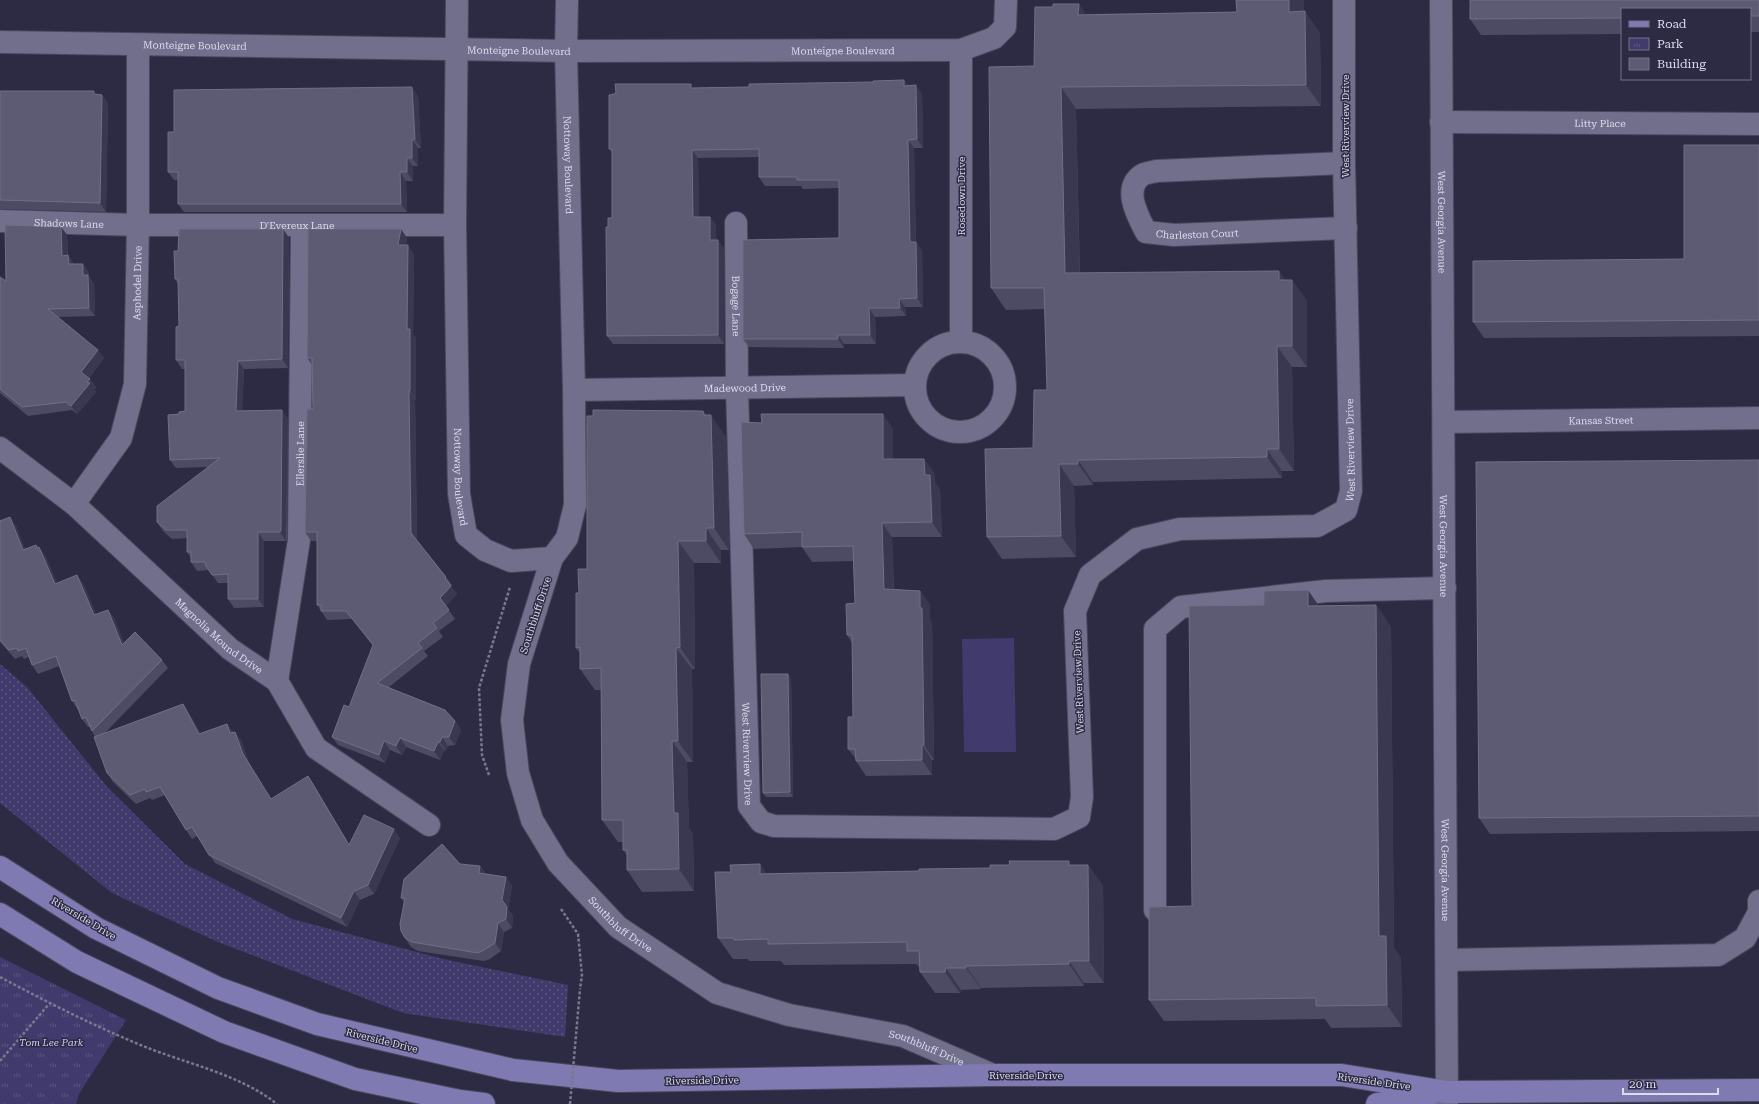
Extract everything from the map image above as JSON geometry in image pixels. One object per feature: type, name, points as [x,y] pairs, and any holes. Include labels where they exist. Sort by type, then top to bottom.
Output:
[{"type":"main road","name":"Riverside Drive","points":[[0,867],[96,928],[218,988],[317,1024],[513,1070],[618,1081],[993,1074],[1342,1075],[1447,1098]]},
{"type":"main road","points":[[0,914],[77,962],[224,1032],[355,1079],[460,1101],[484,1104]]},
{"type":"main road","name":"Riverside Drive","points":[[1377,1104],[1447,1098],[1697,1097],[1759,1090]]},
{"type":"street","name":"Nottoway Boulevard","points":[[458,0],[455,225],[460,494],[466,535],[485,550],[511,561],[552,558],[567,538],[575,505],[574,390],[566,51],[567,0]]},
{"type":"street","name":"Monteigne Boulevard","points":[[0,42],[457,48],[566,51],[961,50],[994,38],[1005,27],[1006,0]]},
{"type":"street","name":"West Riverview Drive","points":[[737,388],[748,806],[761,822],[774,826],[1054,829],[1079,817],[1082,797],[1075,611],[1090,575],[1137,539],[1180,529],[1317,526],[1346,510],[1351,491],[1344,162],[1344,0]]},
{"type":"street","name":"West Georgia Avenue","points":[[1441,0],[1440,122],[1444,422],[1447,1098]]},
{"type":"street","name":"Asphodel Drive","points":[[74,504],[121,438],[135,384],[138,225],[138,45]]},
{"type":"street","name":"Rosedown Drive","points":[[961,50],[961,342]]},
{"type":"street","name":"Litty Place","points":[[1440,122],[1759,124]]},
{"type":"street","name":"Charleston Court","points":[[1344,162],[1157,171],[1142,175],[1133,188],[1134,207],[1146,232],[1174,235],[1346,228]]},
{"type":"street","name":"Shadows Lane","points":[[0,221],[138,225]]},
{"type":"street","name":"Bogage Lane","points":[[736,223],[737,388]]},
{"type":"street","name":"D'Evereux Lane","points":[[138,225],[455,225]]},
{"type":"street","name":"Ellerslie Lane","points":[[277,681],[299,540],[302,225]]},
{"type":"street","points":[[961,342],[976,345],[990,352],[1000,364],[1005,378],[1005,394],[1001,408],[992,420],[979,429],[964,432],[949,431],[935,425],[924,414],[917,400],[915,385],[920,368],[930,354],[944,345],[961,342]]},
{"type":"street","name":"Madewood Drive","points":[[574,390],[915,385]]},
{"type":"street","name":"Kansas Street","points":[[1444,422],[1759,418]]},
{"type":"street","name":"Magnolia Mound Drive","points":[[0,448],[74,504],[230,649],[277,681],[316,748],[429,825]]},
{"type":"street","name":"Southbluff Drive","points":[[552,558],[519,664],[512,720],[518,773],[532,820],[558,863],[618,927],[717,993],[789,1015],[903,1036],[993,1074]]},
{"type":"street","points":[[1155,910],[1155,629],[1181,607],[1326,591],[1445,588]]},
{"type":"street","points":[[1447,960],[1718,955],[1744,938],[1759,912],[1759,901]]},
{"type":"path","points":[[0,977],[49,1004],[143,1046],[242,1083],[277,1104]]},
{"type":"path","points":[[570,1104],[580,988]]},
{"type":"path","points":[[0,1061],[49,1004]]},
{"type":"green space","points":[[1014,638],[1016,752],[964,752],[962,639]]},
{"type":"green space","points":[[0,664],[27,687],[108,788],[185,864],[292,919],[443,959],[568,985],[565,1037],[403,1013],[218,942],[112,893],[0,803]]},
{"type":"green space","name":"Tom Lee Park","points":[[0,957],[126,1020],[79,1094],[76,1104],[0,1104]]},
{"type":"building","points":[[1236,0],[1289,0],[1289,12],[1305,11],[1306,85],[1061,87],[1065,273],[1279,271],[1279,280],[1292,280],[1292,346],[1277,346],[1279,449],[1267,449],[1267,457],[1078,460],[1078,464],[1059,464],[1061,536],[987,537],[985,449],[1033,448],[1034,390],[1047,390],[1044,288],[991,288],[989,67],[1034,66],[1035,7],[1053,7],[1053,4],[1079,4],[1078,15],[1237,12]]},
{"type":"building","points":[[1470,0],[1759,0],[1759,16],[1751,16],[1751,8],[1621,8],[1621,18],[1470,19]]},
{"type":"building","points":[[904,80],[904,86],[916,85],[917,139],[908,140],[910,242],[916,242],[917,298],[899,299],[900,308],[869,308],[870,335],[838,335],[838,339],[743,339],[743,240],[839,238],[839,180],[797,180],[797,177],[759,177],[759,149],[692,150],[693,217],[710,217],[710,240],[718,240],[718,335],[607,336],[606,227],[608,227],[608,218],[612,218],[612,149],[609,149],[609,95],[616,92],[615,84],[691,84],[691,88],[749,87],[749,84]]},
{"type":"building","points":[[412,87],[415,139],[412,140],[412,158],[407,158],[407,172],[400,172],[401,204],[178,204],[178,172],[168,172],[168,132],[174,132],[174,90]]},
{"type":"building","points":[[0,91],[94,91],[94,94],[102,95],[100,203],[0,200]]},
{"type":"building","points":[[1684,145],[1759,145],[1759,320],[1473,322],[1473,261],[1684,259]]},
{"type":"building","points":[[5,225],[61,227],[62,256],[68,255],[69,264],[83,264],[83,275],[88,275],[89,308],[48,309],[98,350],[81,372],[90,379],[87,382],[90,383],[71,406],[66,402],[22,407],[0,389],[0,277],[6,281]]},
{"type":"building","points":[[179,229],[283,229],[282,359],[238,361],[236,411],[282,410],[281,530],[280,532],[258,532],[258,599],[228,599],[228,574],[212,575],[205,562],[191,562],[191,552],[187,552],[187,530],[166,530],[157,522],[157,506],[220,458],[170,460],[168,415],[179,414],[179,412],[185,411],[185,360],[176,360],[176,327],[179,326],[178,279],[175,279],[174,251],[178,251]]},
{"type":"building","points":[[308,229],[401,229],[398,245],[408,245],[407,329],[410,329],[409,391],[411,533],[446,577],[445,578],[451,586],[440,598],[449,610],[433,623],[437,628],[418,643],[422,648],[377,683],[445,710],[455,721],[449,737],[442,737],[434,751],[400,738],[396,746],[384,741],[379,755],[332,737],[344,705],[349,707],[373,645],[346,611],[321,611],[321,605],[317,605],[317,532],[305,532],[307,409],[313,409],[312,358],[307,358]]},
{"type":"building","points":[[593,410],[703,411],[704,415],[711,415],[714,528],[706,528],[706,541],[678,541],[680,647],[676,648],[678,741],[672,741],[674,813],[678,813],[679,869],[627,870],[627,850],[623,850],[623,820],[602,820],[601,668],[580,669],[580,647],[576,648],[576,593],[579,593],[578,569],[587,569],[587,416],[593,416]]},
{"type":"building","points":[[761,414],[883,414],[883,459],[924,459],[925,475],[930,475],[932,522],[882,523],[884,589],[920,591],[920,608],[922,608],[924,745],[922,745],[922,760],[856,761],[855,749],[848,749],[848,717],[853,717],[852,635],[847,635],[846,604],[855,603],[853,546],[802,547],[802,532],[744,534],[741,422],[762,423]]},
{"type":"building","points":[[1759,460],[1759,816],[1479,818],[1476,462]]},
{"type":"building","points":[[10,517],[23,550],[36,545],[37,548],[39,547],[55,584],[77,575],[94,615],[108,610],[122,645],[135,632],[162,660],[92,731],[86,717],[82,719],[75,700],[72,701],[56,656],[32,665],[26,648],[18,651],[17,648],[9,650],[0,640],[0,521]]},
{"type":"building","points":[[1308,590],[1308,606],[1376,605],[1379,936],[1386,936],[1387,1005],[1316,1006],[1316,998],[1149,1000],[1149,907],[1192,906],[1189,606],[1264,605],[1264,591]]},
{"type":"building","points":[[761,674],[788,674],[790,792],[763,793]]},
{"type":"building","points":[[183,704],[199,734],[227,724],[230,733],[235,732],[243,754],[271,799],[308,776],[349,845],[364,815],[394,829],[368,885],[354,891],[341,918],[209,855],[192,827],[186,830],[160,787],[146,792],[145,789],[130,795],[107,773],[94,737]]},
{"type":"building","points":[[442,844],[460,864],[480,866],[479,873],[506,877],[502,900],[507,907],[506,919],[498,923],[495,943],[478,953],[412,942],[405,938],[401,931],[400,924],[405,898],[401,898],[404,879]]},
{"type":"building","points":[[1009,861],[1069,861],[1069,865],[1088,865],[1089,961],[1069,961],[1069,964],[966,966],[966,968],[946,968],[945,972],[920,972],[919,951],[907,951],[907,942],[768,944],[768,939],[734,940],[734,938],[718,938],[715,872],[731,872],[730,865],[760,864],[760,874],[990,868],[990,865],[1010,865]]}]
